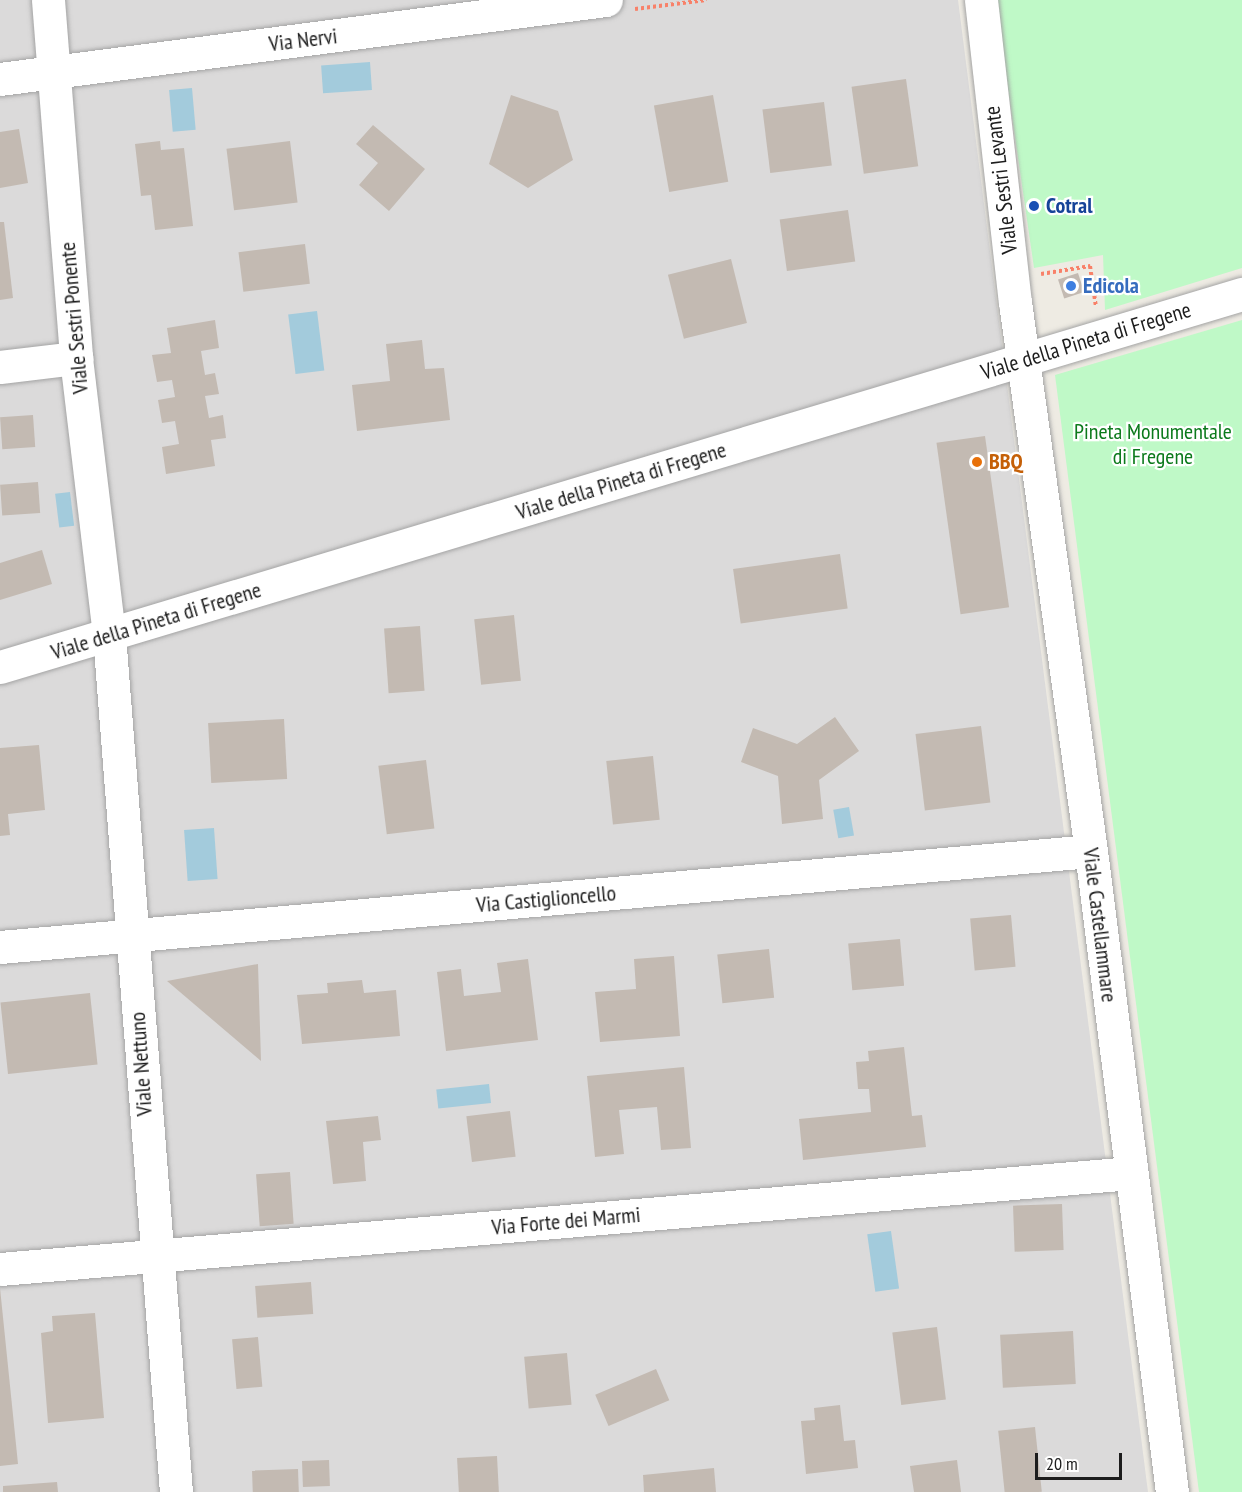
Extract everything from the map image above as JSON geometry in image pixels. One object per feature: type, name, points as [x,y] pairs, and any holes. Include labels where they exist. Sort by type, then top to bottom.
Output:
[{"type":"street","name":"Viale Sestri Ponente","points":[[48,0],[76,358],[109,635]]},
{"type":"street","name":"Via Nervi","points":[[0,79],[606,0]]},
{"type":"street","name":"Viale Sestri Levante","points":[[981,0],[1023,360]]},
{"type":"street","name":"Viale della Pineta di Fregene","points":[[0,668],[1242,294]]},
{"type":"street","points":[[0,367],[76,358]]},
{"type":"street","name":"Viale Castellammare","points":[[1023,360],[1091,851],[1172,1492]]},
{"type":"street","name":"Viale Nettuno","points":[[109,635],[176,1492]]},
{"type":"street","name":"Via Castiglioncello","points":[[0,947],[1091,851]]},
{"type":"street","name":"Via Forte dei Marmi","points":[[0,1269],[1131,1173]]},
{"type":"path","points":[[1036,275],[1090,266],[1100,336]]},
{"type":"shaded area","points":[[0,0],[958,0],[1148,1492],[0,1492]]},
{"type":"green space","points":[[995,0],[1242,0],[1242,268],[1105,310],[1103,255],[1034,268]]},
{"type":"green space","name":"Pineta Monumentale di Fregene","points":[[1242,320],[1242,1492],[1199,1492],[1055,375]]},
{"type":"water","points":[[370,62],[372,90],[323,93],[321,65]]},
{"type":"water","points":[[192,88],[196,130],[173,132],[169,90]]},
{"type":"water","points":[[317,311],[324,371],[296,374],[288,315]]},
{"type":"water","points":[[70,492],[74,526],[59,528],[55,494]]},
{"type":"water","points":[[849,807],[854,836],[838,838],[833,810]]},
{"type":"water","points":[[214,828],[218,879],[188,881],[184,830]]},
{"type":"water","points":[[489,1084],[491,1103],[438,1108],[436,1090]]},
{"type":"water","points":[[891,1231],[899,1288],[875,1292],[867,1234]]},
{"type":"building","points":[[906,79],[918,166],[864,174],[852,87]]},
{"type":"building","points":[[511,95],[558,111],[573,160],[528,188],[489,164]]},
{"type":"building","points":[[713,95],[728,182],[669,192],[654,105]]},
{"type":"building","points":[[824,102],[832,166],[770,173],[762,110]]},
{"type":"building","points":[[373,125],[425,169],[389,211],[359,185],[378,163],[356,144]]},
{"type":"building","points":[[19,129],[28,183],[0,188],[0,132]]},
{"type":"building","points":[[160,141],[161,150],[184,148],[193,226],[155,230],[151,195],[141,196],[135,144]]},
{"type":"building","points":[[290,141],[298,203],[234,210],[226,149]]},
{"type":"building","points":[[848,210],[855,261],[787,271],[780,220]]},
{"type":"building","points":[[0,222],[4,222],[13,298],[0,300]]},
{"type":"building","points":[[305,244],[310,284],[243,292],[238,252]]},
{"type":"building","points":[[731,259],[747,323],[684,339],[668,275]]},
{"type":"building","name":"Edicola","points":[[1078,273],[1084,292],[1064,299],[1058,279]]},
{"type":"building","points":[[215,320],[219,348],[201,351],[205,375],[215,373],[219,394],[205,396],[209,418],[223,415],[226,438],[211,440],[215,466],[166,474],[162,447],[179,444],[175,421],[162,423],[158,400],[175,397],[172,380],[157,382],[152,355],[171,353],[167,328]]},
{"type":"building","points":[[422,340],[425,369],[444,368],[450,420],[357,431],[352,385],[390,381],[386,344]]},
{"type":"building","points":[[33,415],[35,447],[2,449],[0,417]]},
{"type":"building","points":[[985,436],[1009,607],[961,614],[936,443]]},
{"type":"building","points":[[38,482],[40,513],[2,516],[0,485]]},
{"type":"building","points":[[42,550],[52,584],[0,600],[0,563]]},
{"type":"building","points":[[840,554],[848,608],[741,623],[733,569]]},
{"type":"building","points":[[514,615],[521,681],[481,685],[474,619]]},
{"type":"building","points":[[420,626],[425,691],[389,693],[384,629]]},
{"type":"building","points":[[835,717],[859,751],[819,780],[823,819],[782,824],[778,776],[741,762],[753,728],[797,744]]},
{"type":"building","points":[[284,719],[287,779],[211,783],[208,723]]},
{"type":"building","points":[[981,726],[990,802],[925,810],[915,734]]},
{"type":"building","points":[[39,745],[45,810],[8,814],[10,835],[0,836],[0,748]]},
{"type":"building","points":[[653,756],[660,820],[613,825],[606,761]]},
{"type":"building","points":[[426,760],[434,828],[387,834],[378,766]]},
{"type":"building","points":[[1011,915],[1016,967],[975,970],[970,919]]},
{"type":"building","points":[[900,939],[904,986],[852,990],[848,944]]},
{"type":"building","points":[[769,949],[774,998],[722,1003],[717,954]]},
{"type":"building","points":[[674,956],[680,1036],[600,1042],[595,992],[636,989],[634,959]]},
{"type":"building","points":[[528,959],[538,1040],[446,1051],[437,972],[461,969],[464,996],[501,992],[497,963]]},
{"type":"building","points":[[258,964],[261,1061],[167,981]]},
{"type":"building","points":[[362,980],[364,993],[396,990],[400,1036],[302,1044],[297,995],[328,993],[327,983]]},
{"type":"building","points":[[90,993],[98,1065],[8,1074],[0,1002]]},
{"type":"building","points":[[904,1047],[912,1116],[922,1115],[926,1147],[803,1160],[799,1119],[871,1112],[869,1089],[858,1089],[856,1062],[869,1061],[868,1051]]},
{"type":"building","points":[[684,1067],[691,1148],[661,1150],[657,1107],[619,1110],[624,1154],[595,1157],[587,1076]]},
{"type":"building","points":[[510,1111],[516,1157],[472,1162],[466,1116]]},
{"type":"building","points":[[378,1116],[381,1140],[363,1142],[366,1181],[333,1184],[326,1121]]},
{"type":"building","points":[[290,1172],[294,1224],[260,1226],[256,1174]]},
{"type":"building","points":[[1062,1204],[1064,1250],[1015,1252],[1013,1206]]},
{"type":"building","points":[[311,1282],[313,1314],[257,1318],[255,1286]]},
{"type":"building","points":[[0,1288],[18,1464],[0,1466]]},
{"type":"building","points":[[95,1313],[104,1418],[48,1423],[41,1333],[53,1331],[52,1316]]},
{"type":"building","points":[[937,1327],[946,1399],[901,1405],[892,1332]]},
{"type":"building","points":[[1073,1331],[1076,1384],[1003,1388],[1000,1335]]},
{"type":"building","points":[[258,1337],[262,1387],[236,1389],[232,1339]]},
{"type":"building","points":[[567,1353],[572,1405],[529,1409],[524,1357]]},
{"type":"building","points":[[656,1369],[669,1400],[609,1426],[595,1395]]},
{"type":"building","points":[[840,1405],[844,1441],[855,1440],[858,1468],[806,1474],[801,1421],[815,1420],[814,1408]]},
{"type":"building","points":[[1035,1427],[1042,1492],[1005,1492],[998,1431]]},
{"type":"building","points":[[497,1456],[499,1492],[459,1492],[457,1458]]},
{"type":"building","points":[[329,1460],[330,1486],[303,1487],[302,1461]]},
{"type":"building","points":[[957,1460],[961,1492],[914,1492],[910,1466]]},
{"type":"building","points":[[714,1468],[716,1492],[644,1492],[643,1475]]},
{"type":"building","points":[[298,1469],[299,1492],[253,1492],[252,1471]]},
{"type":"building","points":[[57,1482],[58,1492],[3,1492],[3,1486]]},
{"type":"place","name":"Cotral","points":[[1034,206]]},
{"type":"place","name":"Edicola","points":[[1071,286]]},
{"type":"place","name":"BBQ","points":[[977,462]]}]
